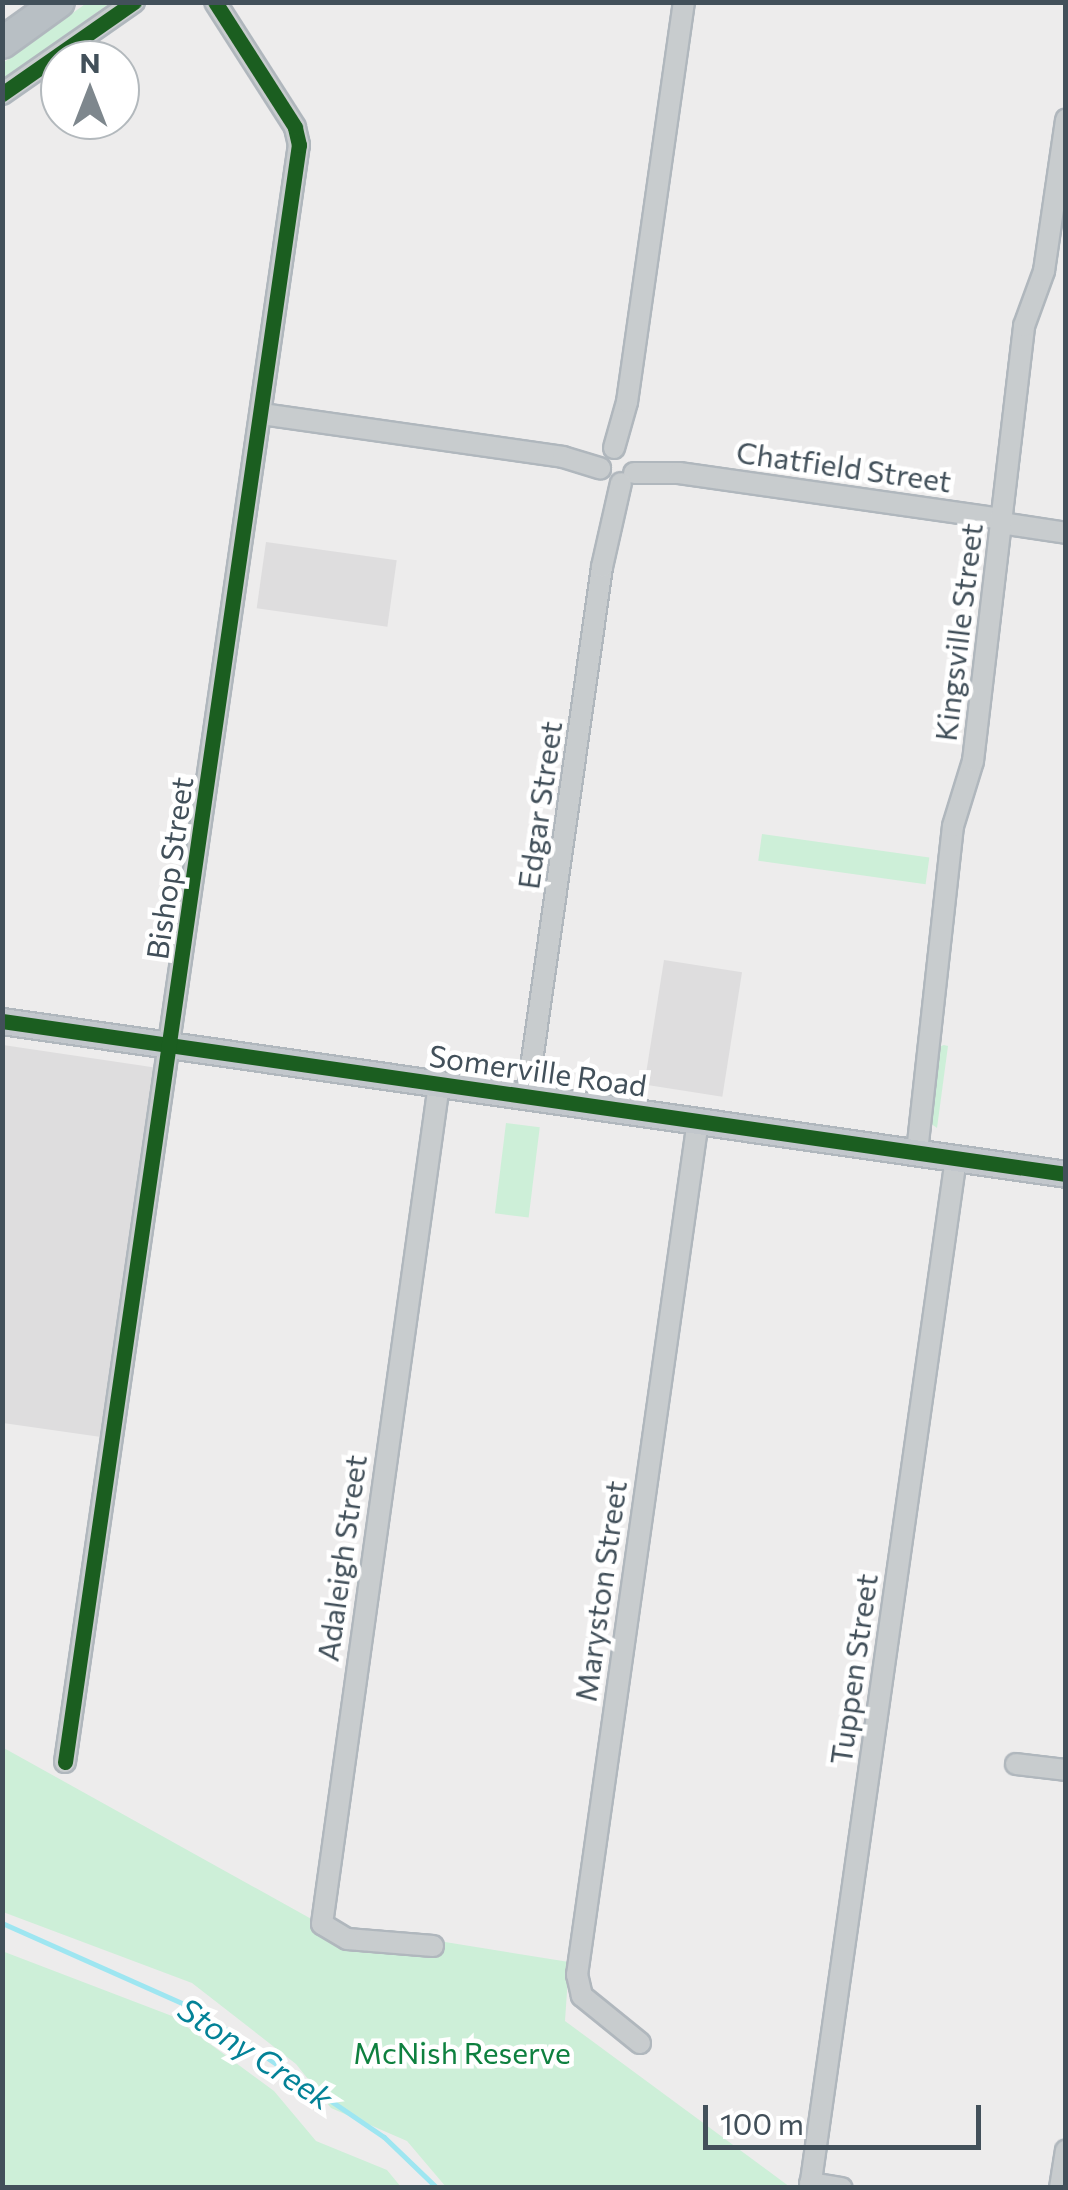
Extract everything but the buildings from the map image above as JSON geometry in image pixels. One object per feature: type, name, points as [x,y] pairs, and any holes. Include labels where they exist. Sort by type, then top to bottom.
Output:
[{"type":"highway","points":[[2,44],[60,2]]},
{"type":"main road","name":"Somerville Road","points":[[2,1021],[1066,1174]]},
{"type":"street","points":[[2,94],[134,2]]},
{"type":"street","name":"Bishop Street","points":[[65,1762],[299,140],[215,2]]},
{"type":"street","name":"Edgar Street","points":[[527,1096],[684,2]]},
{"type":"street","name":"Kingsville Street","points":[[916,1152],[953,826],[973,761],[1024,326],[1044,271],[1066,120]]},
{"type":"street","name":"Chatfield Street","points":[[262,414],[1066,533]]},
{"type":"street","name":"Adaleigh Street","points":[[433,1946],[347,1940],[322,1924],[440,1084]]},
{"type":"street","name":"Maryston Street","points":[[640,2044],[582,1996],[577,1975],[698,1121]]},
{"type":"street","name":"Tuppen Street","points":[[810,2185],[956,1158]]},
{"type":"street","points":[[1016,1764],[1066,1770]]},
{"type":"street","points":[[1060,2188],[1066,2150]]},
{"type":"street","points":[[810,2185],[842,2188]]},
{"type":"shaded area","points":[[266,542],[397,560],[387,627],[257,608]]},
{"type":"shaded area","points":[[664,960],[742,972],[722,1097],[644,1084]]},
{"type":"shaded area","points":[[3,1045],[158,1068],[108,1438],[3,1423]]},
{"type":"green space","points":[[88,2],[110,3],[58,40],[40,40],[40,53],[3,79],[3,63]]},
{"type":"green space","points":[[762,834],[929,858],[926,884],[758,861]]},
{"type":"green space","points":[[948,1046],[937,1128],[930,1123],[938,1047]]},
{"type":"green space","points":[[506,1123],[540,1127],[529,1217],[495,1213]]},
{"type":"green space","name":"McNish Reserve","points":[[2,1747],[315,1921],[569,1962],[565,2021],[790,2187],[446,2187],[407,2141],[331,2108],[296,2064],[192,1983],[3,1912]]},
{"type":"green space","points":[[2,1951],[172,2016],[274,2091],[316,2141],[387,2170],[401,2187],[3,2187]]},
{"type":"waterway","name":"Stony Creek","points":[[2,1923],[197,2010],[384,2137],[437,2188]]},
{"type":"cycle path","points":[[2,94],[134,2]]},
{"type":"cycle path","points":[[65,1762],[299,145],[295,127],[215,2]]},
{"type":"cycle path","points":[[2,1021],[1066,1174]]}]
